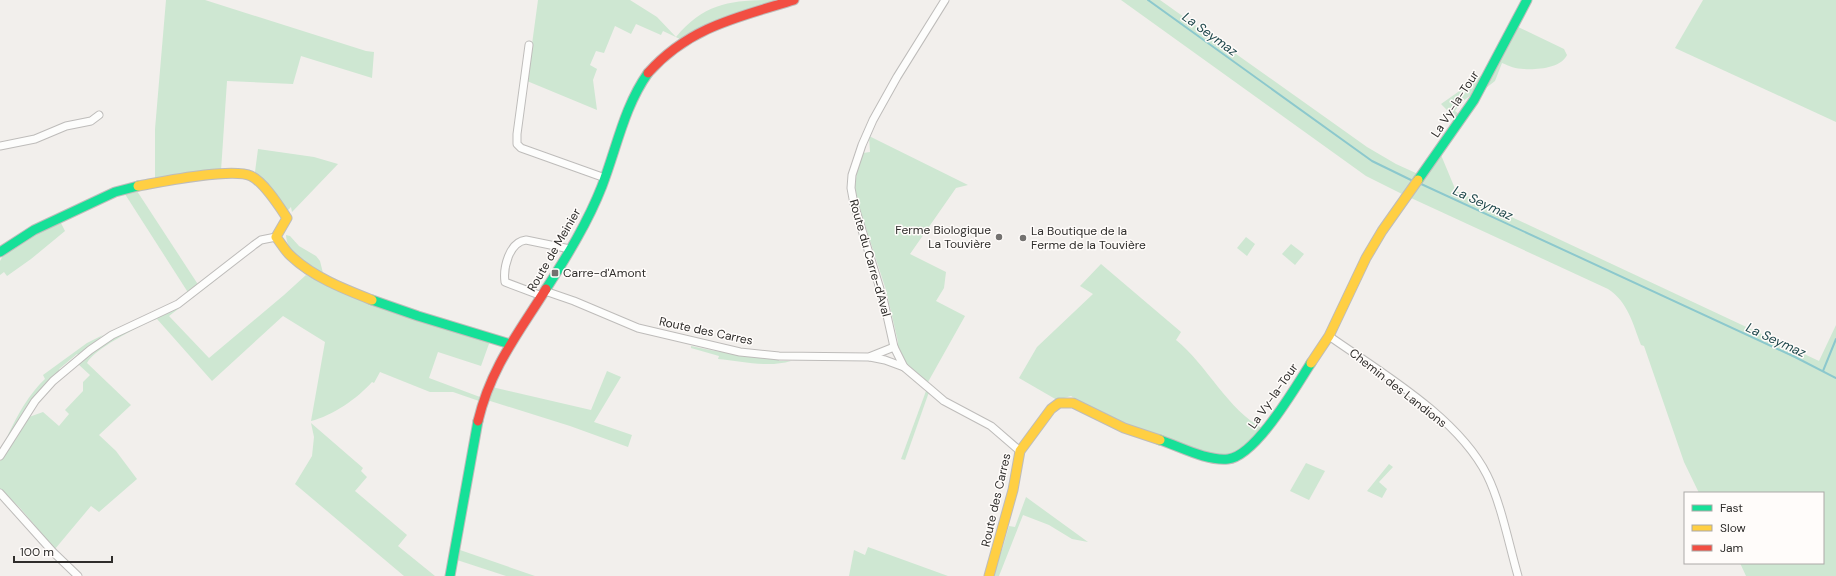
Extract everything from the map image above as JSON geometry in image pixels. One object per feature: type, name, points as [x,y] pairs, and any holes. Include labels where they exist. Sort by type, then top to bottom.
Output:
[{"type":"street","name":"Route de Meinier","points":[[450,576],[468,471],[483,403],[494,373],[510,344],[543,294],[570,249],[592,209],[605,178],[636,90],[649,70],[662,56],[681,43],[703,31],[794,0]]},
{"type":"street","name":"Route du Carre-d'Aval","points":[[894,347],[884,302],[854,204],[851,188],[852,175],[862,145],[885,98],[945,0]]},
{"type":"street","name":"La Vy-la-Tour","points":[[1020,451],[1051,409],[1059,403],[1066,402],[1079,405],[1124,428],[1209,457],[1222,459],[1233,458],[1251,446],[1272,422],[1329,336],[1370,251],[1382,231],[1477,95],[1527,0]]},
{"type":"street","points":[[529,45],[517,134],[517,144],[521,148],[605,178]]},
{"type":"street","points":[[0,146],[35,138],[66,126],[91,121],[99,115]]},
{"type":"street","points":[[0,252],[34,230],[115,192],[153,182],[228,173],[251,176],[268,191],[287,218],[276,237],[261,240],[178,304],[112,334],[90,350],[53,381],[35,401],[0,456]]},
{"type":"street","points":[[276,237],[280,245],[292,259],[338,287],[411,314],[510,344]]},
{"type":"street","name":"Route des Carres","points":[[570,249],[526,240],[518,241],[511,250],[506,261],[505,282],[543,294],[574,301],[638,328],[740,352],[779,356],[870,357],[885,360],[904,367],[944,401],[991,426],[1020,451],[1013,490],[989,576]]},
{"type":"street","name":"Chemin des Landions","points":[[1329,336],[1427,407],[1465,442],[1483,467],[1492,485],[1518,576]]},
{"type":"street","name":"Route des Carres","points":[[870,357],[894,347],[904,367]]},
{"type":"street","points":[[0,493],[53,552],[78,576]]},
{"type":"green space","points":[[166,0],[205,0],[366,51],[374,52],[372,78],[301,56],[293,84],[227,81],[221,171],[155,179],[155,129]]},
{"type":"green space","points":[[538,0],[630,0],[657,17],[676,37],[687,25],[710,9],[735,2],[778,0],[680,39],[663,31],[661,35],[636,24],[631,34],[615,26],[604,53],[596,51],[590,65],[597,69],[593,80],[597,110],[527,81]]},
{"type":"green space","points":[[1121,0],[1160,0],[1367,147],[1396,164],[1418,174],[1404,195],[1366,176]]},
{"type":"green space","points":[[1703,0],[1836,0],[1836,122],[1675,48]]},
{"type":"green space","points":[[1516,26],[1564,49],[1567,55],[1560,63],[1542,68],[1518,68],[1502,63],[1495,81],[1486,88]]},
{"type":"green space","points":[[1485,73],[1477,91],[1460,103],[1455,111],[1460,115],[1456,119],[1441,104]]},
{"type":"green space","points":[[869,136],[968,185],[956,188],[910,254],[946,272],[944,288],[936,301],[965,316],[928,382],[908,365],[897,349],[898,342],[886,290],[854,191],[857,172],[863,153],[870,152]]},
{"type":"green space","points":[[258,149],[314,157],[338,164],[292,212],[291,207],[288,210],[285,210],[255,172]]},
{"type":"green space","points":[[1441,155],[1456,191],[1819,361],[1836,325],[1836,576],[1746,576],[1740,564],[1824,564],[1824,492],[1699,492],[1684,462],[1644,346],[1641,345],[1629,314],[1615,294],[1608,289],[1411,198]]},
{"type":"green space","points":[[135,188],[199,286],[189,294],[123,191]]},
{"type":"green space","points":[[60,221],[65,231],[31,259],[7,276],[4,272],[0,275],[0,261],[5,252]]},
{"type":"green space","points":[[286,235],[290,236],[299,246],[316,256],[320,261],[323,273],[299,258],[294,253],[287,242]]},
{"type":"green space","points":[[1246,237],[1255,244],[1247,256],[1237,248]]},
{"type":"green space","points":[[1291,244],[1304,254],[1295,265],[1282,254]]},
{"type":"green space","points":[[1101,264],[1181,332],[1176,340],[1197,361],[1228,399],[1250,420],[1262,428],[1242,450],[1222,457],[1109,419],[1071,396],[1057,400],[1019,378],[1037,347],[1093,294],[1080,286]]},
{"type":"green space","points":[[306,275],[336,290],[490,341],[481,366],[438,352],[429,378],[480,397],[479,401],[453,392],[430,392],[380,372],[374,383],[372,382],[344,406],[319,419],[311,421],[325,342],[283,316],[212,381],[157,319],[106,345],[91,357],[87,363],[131,405],[99,435],[116,451],[137,479],[99,512],[91,506],[55,549],[20,508],[0,489],[0,461],[25,422],[29,417],[43,412],[59,426],[69,414],[65,410],[83,391],[83,382],[90,375],[78,364],[113,337],[121,335],[147,321],[216,277],[217,279],[169,316],[209,358]]},
{"type":"green space","points":[[103,335],[80,356],[77,354],[59,369],[61,371],[10,437],[8,435],[24,405],[45,379],[43,375],[87,343]]},
{"type":"green space","points":[[691,346],[715,351],[780,358],[779,361],[791,361],[764,364],[718,359],[719,356],[691,348]]},
{"type":"green space","points":[[607,371],[621,377],[594,422],[632,435],[628,447],[570,426],[487,400],[492,387],[591,410]]},
{"type":"green space","points":[[926,391],[929,392],[905,460],[901,459]]},
{"type":"green space","points":[[311,423],[363,468],[361,471],[367,477],[355,491],[407,535],[398,546],[435,576],[404,576],[295,484],[312,456],[314,437]]},
{"type":"green space","points":[[1306,463],[1325,471],[1309,500],[1290,491]]},
{"type":"green space","points":[[1389,464],[1393,467],[1379,482],[1387,489],[1382,498],[1367,491]]},
{"type":"green space","points":[[1026,497],[1088,542],[1072,539],[1049,525],[1023,515],[999,576],[993,576],[1009,526],[1015,527]]},
{"type":"green space","points":[[868,547],[948,576],[849,576],[854,550],[865,555]]},
{"type":"green space","points":[[460,550],[535,576],[506,576],[457,560]]},
{"type":"waterway","name":"La Seymaz","points":[[1148,0],[1372,161],[1413,181]]},
{"type":"waterway","name":"La Seymaz","points":[[1419,183],[1795,357],[1836,378]]},
{"type":"waterway","points":[[1823,371],[1836,339]]},
{"type":"traffic: fast","points":[[1418,180],[1474,100],[1527,0]]},
{"type":"traffic: fast","points":[[546,289],[584,226],[602,186],[627,113],[648,73]]},
{"type":"traffic: fast","points":[[0,252],[34,230],[115,192],[138,186]]},
{"type":"traffic: fast","points":[[372,300],[418,316],[510,344]]},
{"type":"traffic: fast","points":[[1160,440],[1211,458],[1228,459],[1239,455],[1251,446],[1263,433],[1286,403],[1311,363]]},
{"type":"traffic: fast","points":[[450,576],[478,421]]},
{"type":"traffic: slow","points":[[138,186],[213,174],[229,173],[251,176],[261,183],[276,201],[287,218],[276,237],[289,254],[319,276],[340,287],[372,300]]},
{"type":"traffic: slow","points":[[1311,363],[1329,336],[1366,258],[1382,231],[1418,180]]},
{"type":"traffic: slow","points":[[989,576],[1013,490],[1020,451],[1051,409],[1059,403],[1073,403],[1124,428],[1160,440]]},
{"type":"traffic: jam","points":[[648,73],[664,57],[697,34],[734,18],[794,0]]},
{"type":"traffic: jam","points":[[478,421],[490,384],[498,367],[546,289]]},
{"type":"place","name":"Ferme Biologique La Touvière","points":[[999,237]]},
{"type":"place","name":"La Boutique de la Ferme de la Touvière","points":[[1023,238]]},
{"type":"place","name":"Carre-d'Amont","points":[[555,273]]}]
